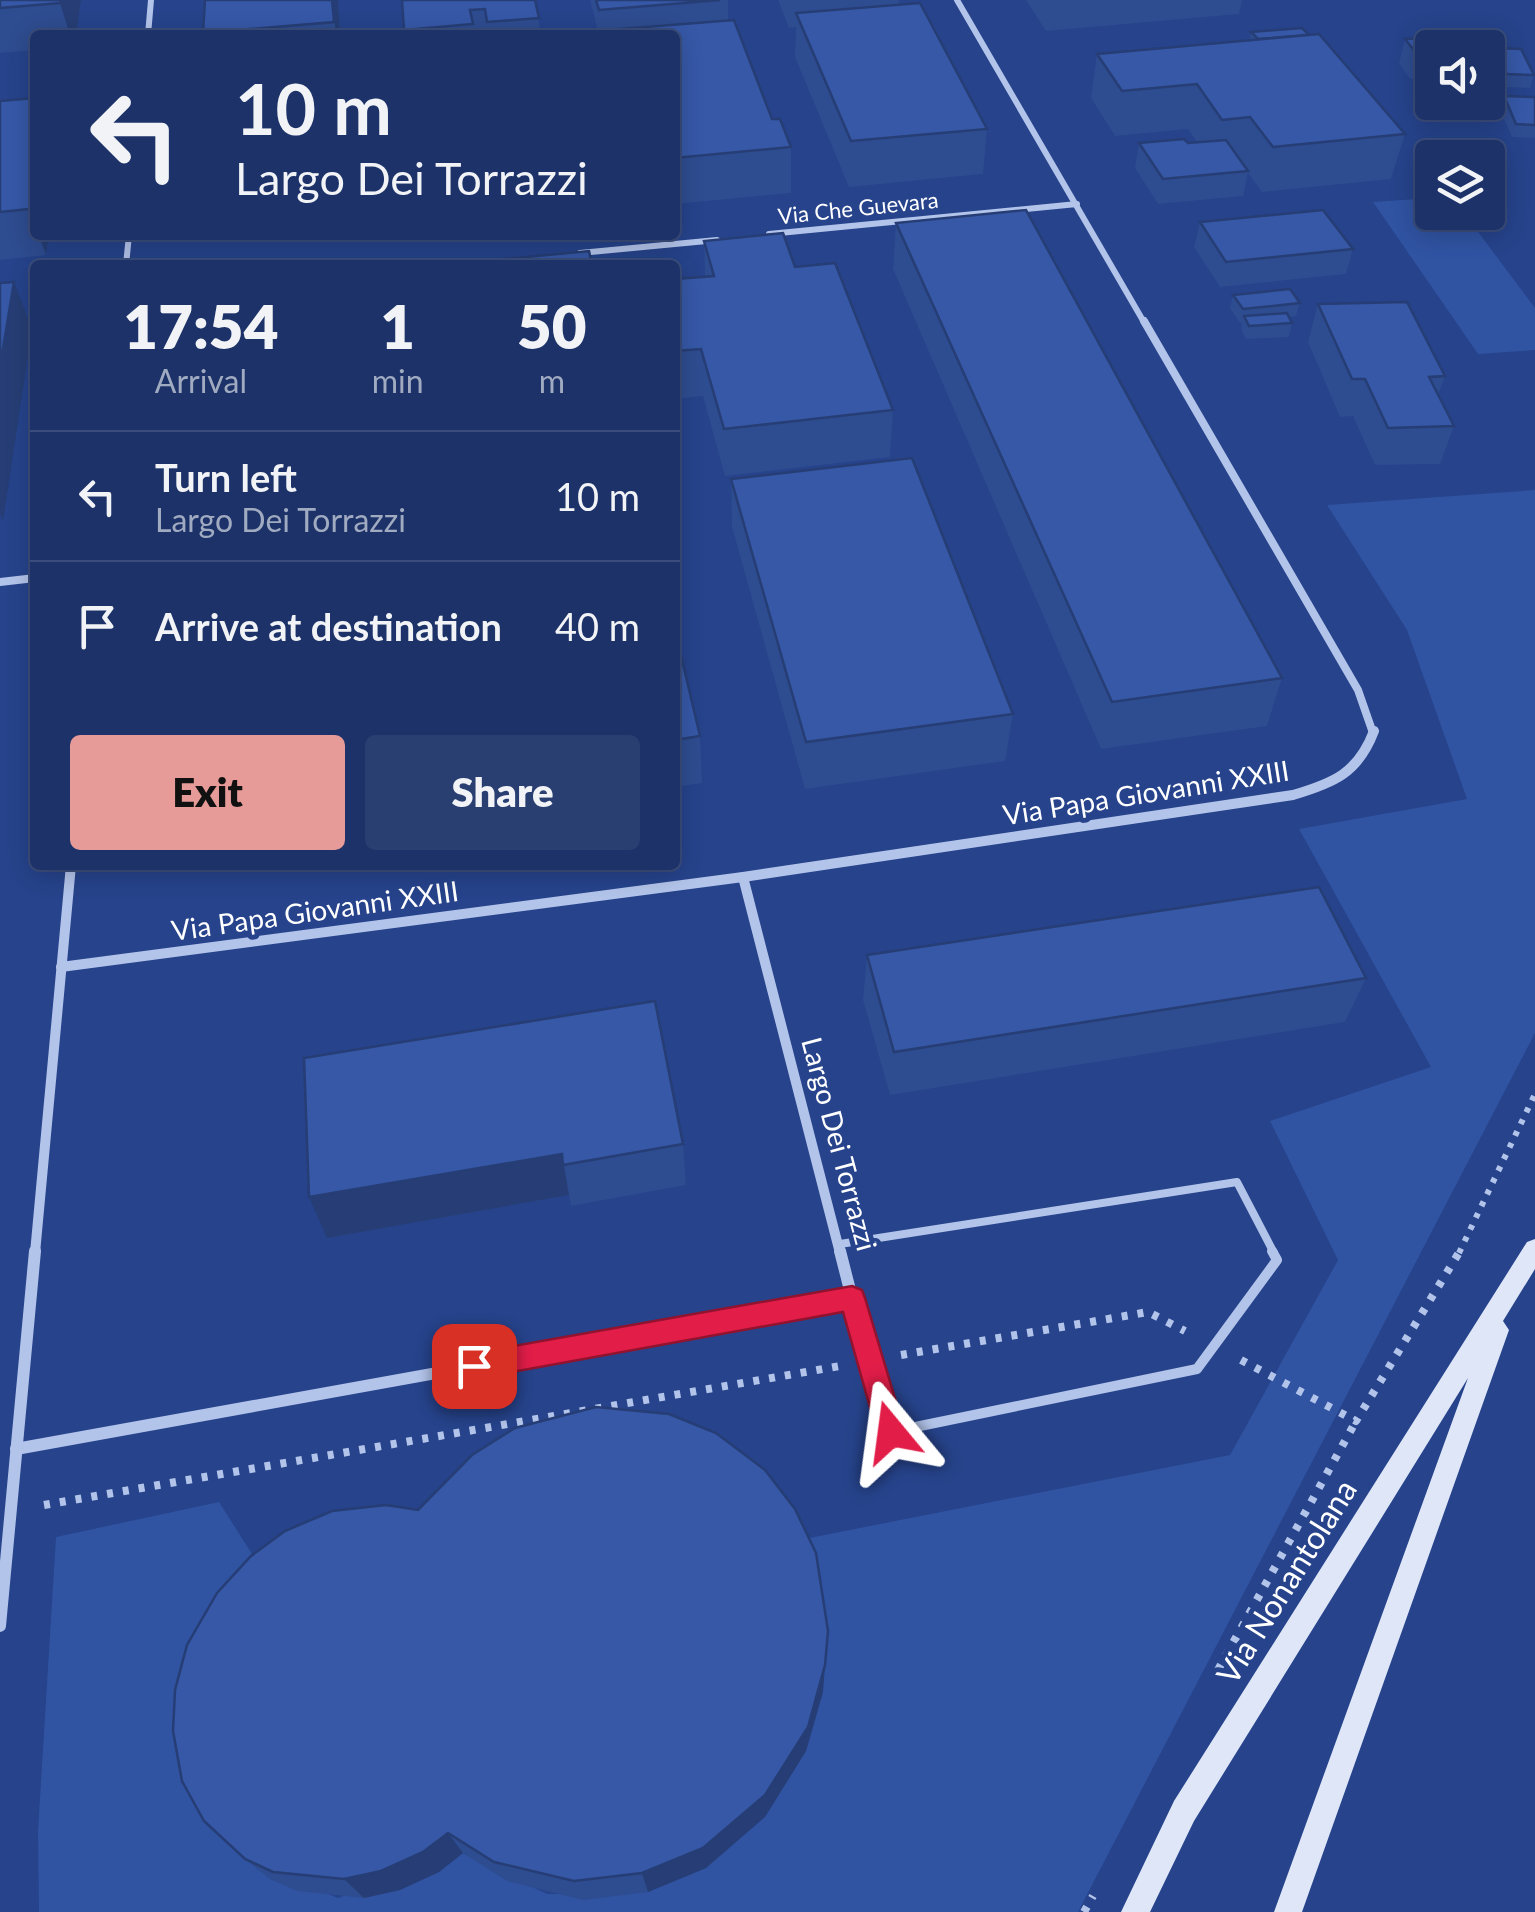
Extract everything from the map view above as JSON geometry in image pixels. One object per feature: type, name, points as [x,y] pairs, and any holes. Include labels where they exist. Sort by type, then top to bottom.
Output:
[{"type":"main road","name":"Via Nonantolana","points":[[1135,1912],[1184,1811],[1535,1248]]},
{"type":"main road","name":"Via Nonantolana","points":[[1288,1912],[1509,1295]]},
{"type":"street","points":[[148,30],[151,0]]},
{"type":"street","name":"Via Papa Giovanni XXIII","points":[[61,968],[743,877],[1293,795],[1334,782],[1364,763],[1375,729],[1358,690],[957,0]]},
{"type":"street","name":"Via Che Guevara","points":[[760,236],[1076,204]]},
{"type":"street","points":[[562,255],[721,239]]},
{"type":"street","points":[[0,582],[30,579]]},
{"type":"street","points":[[0,1626],[71,870]]},
{"type":"street","name":"Largo Dei Torrazzi","points":[[743,877],[852,1298]]},
{"type":"street","points":[[16,1449],[852,1298]]},
{"type":"lane","points":[[840,1244],[1237,1182],[1277,1260],[1197,1369],[891,1432],[852,1298]]},
{"type":"shaded area","points":[[1415,199],[1415,230],[1477,230],[1535,308],[1535,350],[1478,354],[1373,202]]},
{"type":"shaded area","points":[[1535,490],[1535,1033],[1078,1912],[39,1912],[38,1831],[56,1537],[219,1502],[273,1587],[250,1862],[338,1898],[463,1853],[547,1894],[648,1892],[794,1541],[1230,1455],[1338,1260],[1270,1121],[1431,1067],[1299,829],[1467,799],[1407,630],[1327,505]]},
{"type":"building","points":[[0,0],[61,0],[0,8]]},
{"type":"building","points":[[205,0],[332,0],[334,22],[203,30]]},
{"type":"building","points":[[402,0],[535,0],[539,18],[487,22],[485,9],[470,10],[473,24],[404,30]]},
{"type":"building","points":[[596,0],[720,0],[599,10]]},
{"type":"building","points":[[920,3],[987,129],[851,141],[796,13]]},
{"type":"building","points":[[734,20],[772,119],[780,119],[791,147],[680,158],[680,30],[608,30]]},
{"type":"building","points":[[1302,28],[1309,35],[1258,39],[1251,32]]},
{"type":"building","points":[[1319,34],[1405,134],[1273,147],[1250,117],[1222,120],[1197,84],[1122,91],[1097,54]]},
{"type":"building","points":[[1405,39],[1415,39],[1415,52]]},
{"type":"building","points":[[1505,48],[1521,49],[1534,75],[1507,74]]},
{"type":"building","points":[[1505,96],[1535,97],[1535,125],[1516,124]]},
{"type":"building","points":[[30,98],[29,209],[0,212],[0,101]]},
{"type":"building","points":[[1184,139],[1188,143],[1226,140],[1248,171],[1163,179],[1139,143]]},
{"type":"building","points":[[1026,210],[1282,678],[1112,702],[896,223]]},
{"type":"building","points":[[1323,210],[1353,249],[1226,262],[1200,222]]},
{"type":"building","points":[[783,233],[795,267],[835,263],[893,410],[724,429],[701,349],[680,351],[680,279],[714,276],[704,241]]},
{"type":"building","points":[[589,251],[591,260],[496,260]]},
{"type":"building","points":[[14,282],[0,366],[0,283]]},
{"type":"building","points":[[1290,289],[1300,303],[1243,309],[1233,295]]},
{"type":"building","points":[[1407,302],[1445,376],[1429,377],[1454,426],[1388,428],[1365,379],[1352,379],[1318,304]]},
{"type":"building","points":[[1287,313],[1292,323],[1249,326],[1244,316]]},
{"type":"building","points":[[912,458],[1013,714],[806,742],[731,479]]},
{"type":"building","points":[[680,651],[700,736],[680,739]]},
{"type":"building","points":[[1319,887],[1366,978],[894,1052],[867,955]]},
{"type":"building","points":[[655,1001],[683,1144],[563,1165],[562,1154],[309,1197],[304,1058]]},
{"type":"building","points":[[596,1407],[669,1414],[716,1433],[765,1470],[795,1509],[816,1553],[828,1631],[825,1665],[808,1727],[765,1795],[703,1848],[642,1873],[574,1881],[494,1862],[448,1833],[423,1852],[381,1871],[344,1879],[273,1872],[245,1859],[204,1821],[182,1781],[173,1731],[175,1690],[187,1645],[217,1593],[251,1556],[285,1531],[332,1511],[386,1505],[418,1510],[472,1455],[515,1428]]},
{"type":"route","points":[[474,1366],[852,1298],[891,1432]]}]
